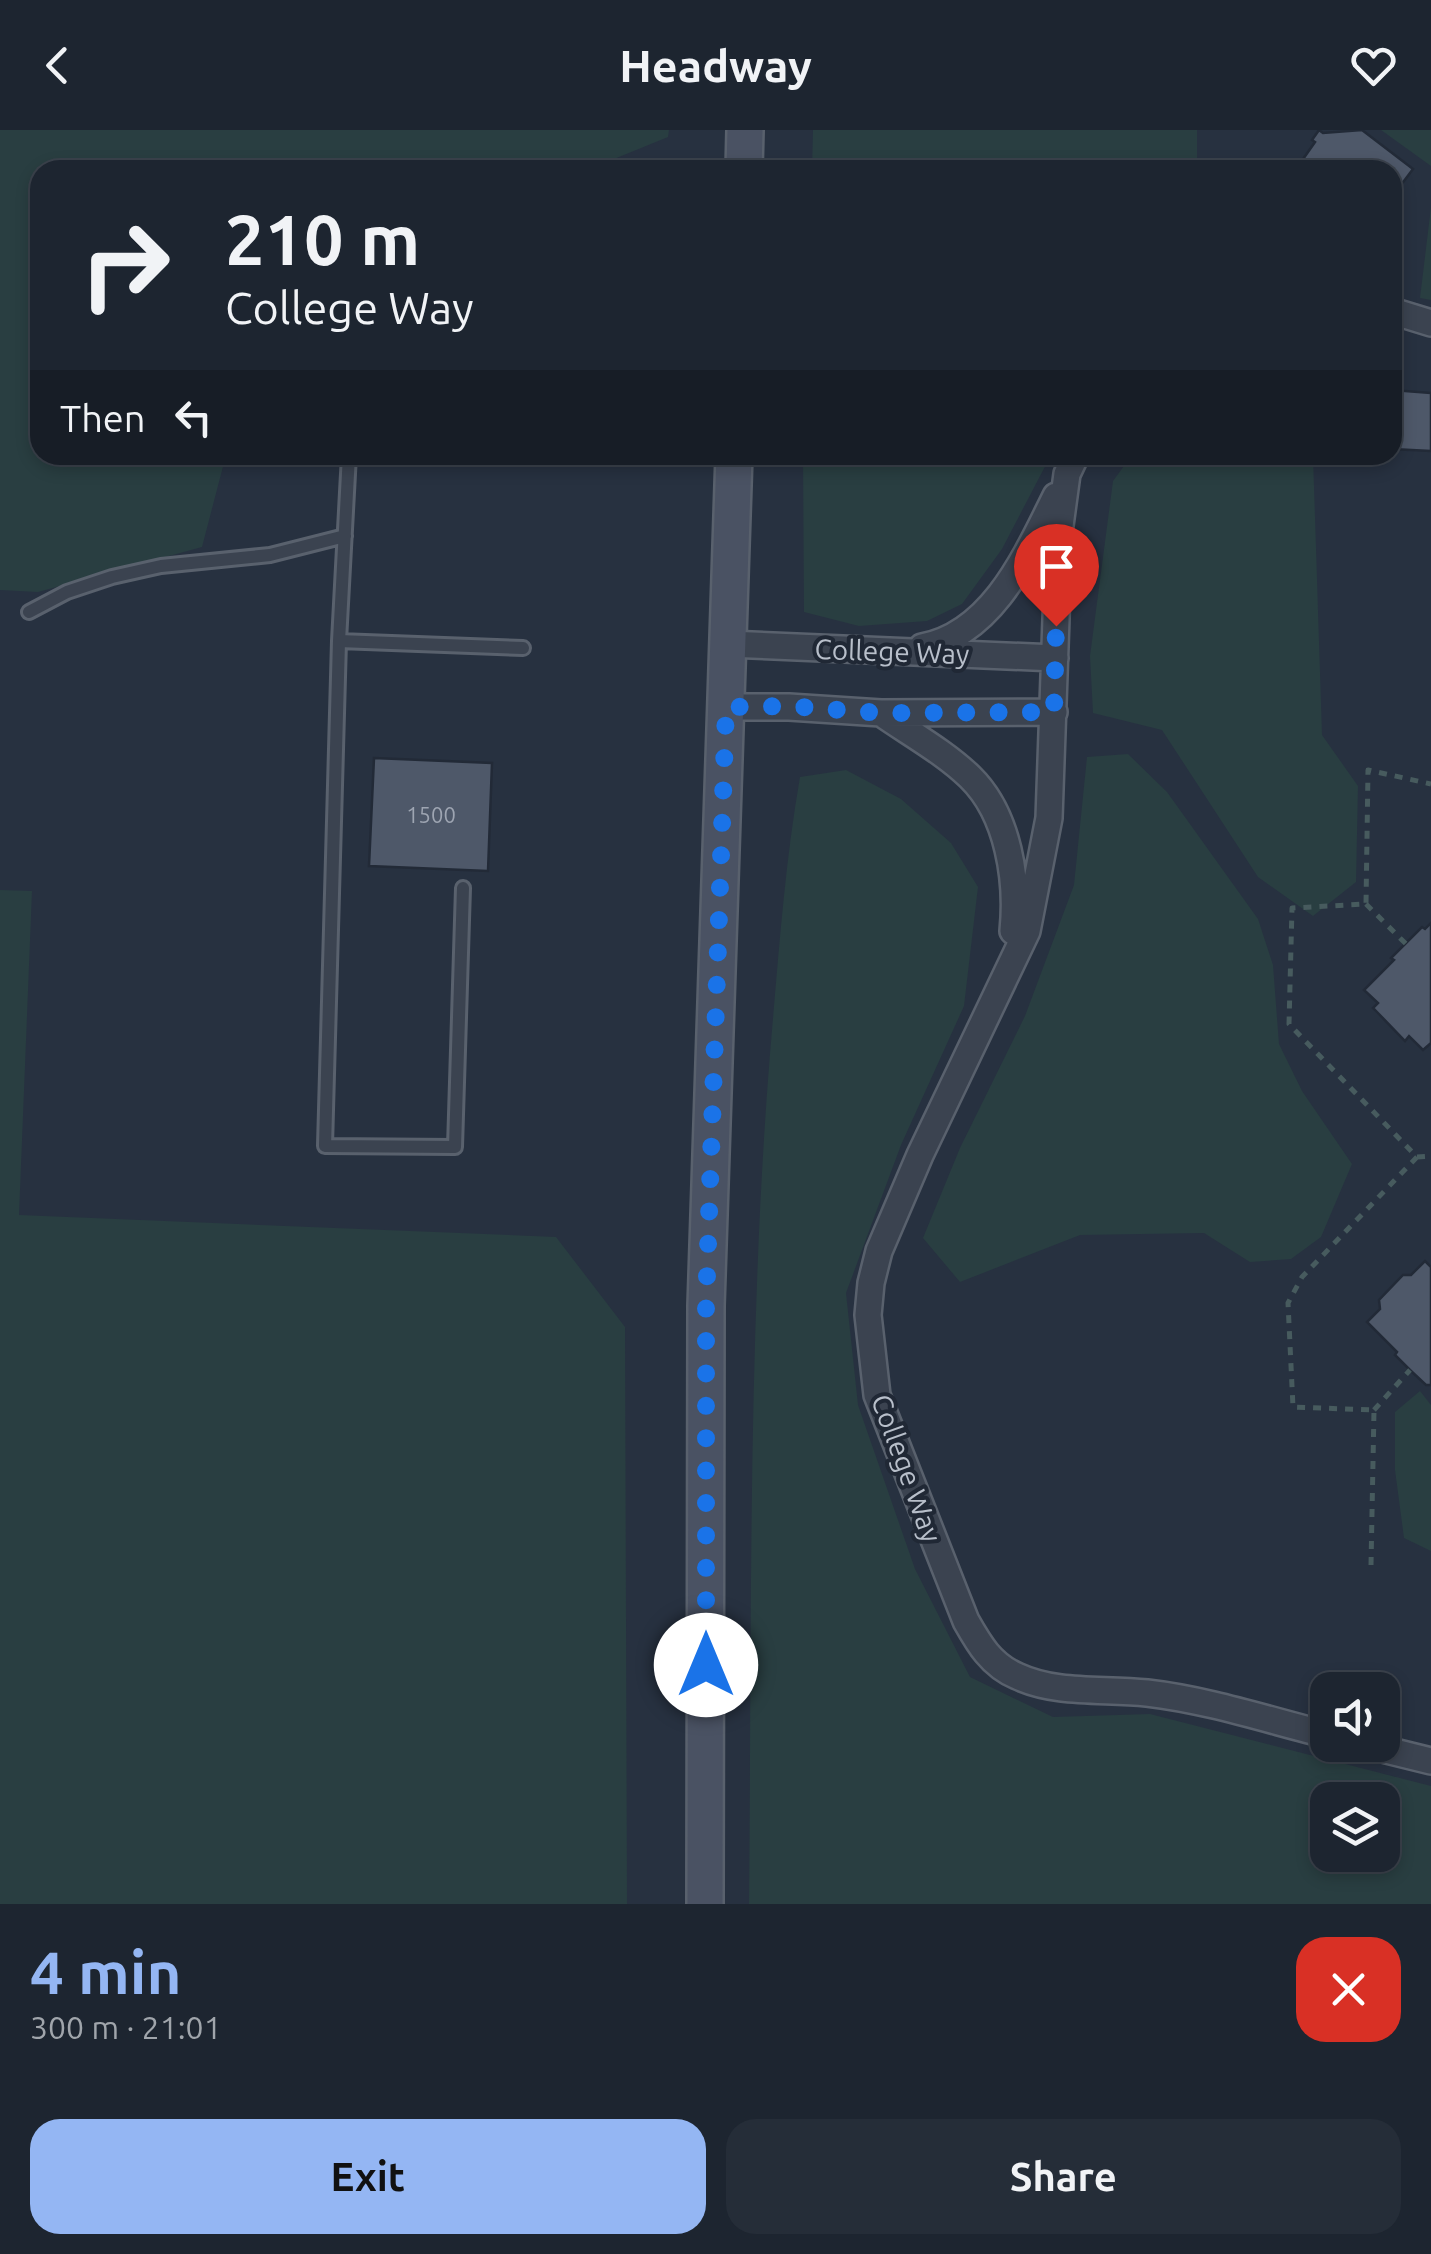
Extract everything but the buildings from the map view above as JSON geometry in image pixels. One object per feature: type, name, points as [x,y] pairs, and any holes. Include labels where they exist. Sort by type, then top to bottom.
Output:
[{"type":"main road","points":[[744,160],[745,130]]},
{"type":"main road","points":[[706,1904],[706,1306],[734,465]]},
{"type":"street","points":[[1402,315],[1431,323]]},
{"type":"street","points":[[899,651],[948,640],[986,610],[1028,551],[1071,465]]},
{"type":"street","name":"College Way","points":[[1072,465],[1059,533],[1049,818],[1027,931],[920,1155],[879,1251],[868,1315],[877,1396],[966,1621],[982,1650],[998,1665],[1028,1680],[1070,1689],[1165,1696],[1310,1732]]},
{"type":"street","name":"College Way","points":[[728,644],[1055,658]]},
{"type":"street","points":[[726,707],[789,706],[881,713],[1054,712]]},
{"type":"street","points":[[881,713],[940,752],[973,780],[997,819],[1011,860],[1016,905],[1008,975]]},
{"type":"street","points":[[1400,1754],[1431,1762]]},
{"type":"lane","points":[[349,465],[339,641],[326,1146],[455,1148],[463,888]]},
{"type":"lane","points":[[29,612],[67,592],[112,577],[161,566],[270,555],[345,536]]},
{"type":"lane","points":[[339,641],[524,648]]},
{"type":"path","points":[[1406,944],[1366,904],[1368,770],[1431,784]]},
{"type":"path","points":[[1366,904],[1292,908],[1289,1024],[1417,1156],[1431,1156]]},
{"type":"path","points":[[1374,1410],[1293,1408],[1288,1303],[1302,1276],[1417,1156]]},
{"type":"path","points":[[1371,1565],[1374,1410],[1410,1370]]},
{"type":"green space","points":[[0,130],[669,130],[668,137],[612,160],[30,160],[30,465],[223,465],[202,547],[38,592],[0,590]]},
{"type":"green space","points":[[813,130],[1197,130],[1197,160],[812,160]]},
{"type":"green space","points":[[1381,130],[1431,130],[1431,166]]},
{"type":"green space","points":[[1431,207],[1431,300],[1420,298]]},
{"type":"green space","points":[[803,465],[1046,465],[1002,549],[962,604],[927,621],[859,626],[804,612]]},
{"type":"green space","points":[[1125,465],[1313,465],[1322,735],[1358,786],[1356,882],[1313,916],[1258,877],[1162,730],[1093,713],[1090,656],[1113,481]]},
{"type":"green space","points":[[1128,754],[1167,792],[1258,919],[1273,965],[1279,1044],[1302,1091],[1352,1164],[1321,1237],[1291,1259],[1250,1262],[1204,1233],[1080,1235],[960,1282],[923,1238],[960,1148],[1025,1016],[1074,885],[1087,757]]},
{"type":"green space","points":[[846,770],[901,799],[951,843],[978,887],[964,1006],[901,1145],[846,1293],[858,1405],[915,1569],[970,1677],[1053,1717],[1150,1714],[1310,1755],[1310,1762],[1337,1762],[1431,1786],[1431,1904],[749,1904],[752,1461],[759,1239],[787,867],[800,777]]},
{"type":"green space","points":[[0,890],[32,891],[19,1215],[556,1237],[625,1327],[627,1904],[0,1904]]},
{"type":"green space","points":[[1420,1391],[1431,1405],[1431,1551],[1404,1538],[1395,1470],[1395,1412]]},
{"type":"route","points":[[706,1665],[706,1306],[726,707],[789,706],[881,713],[1054,712],[1056,626]]}]
